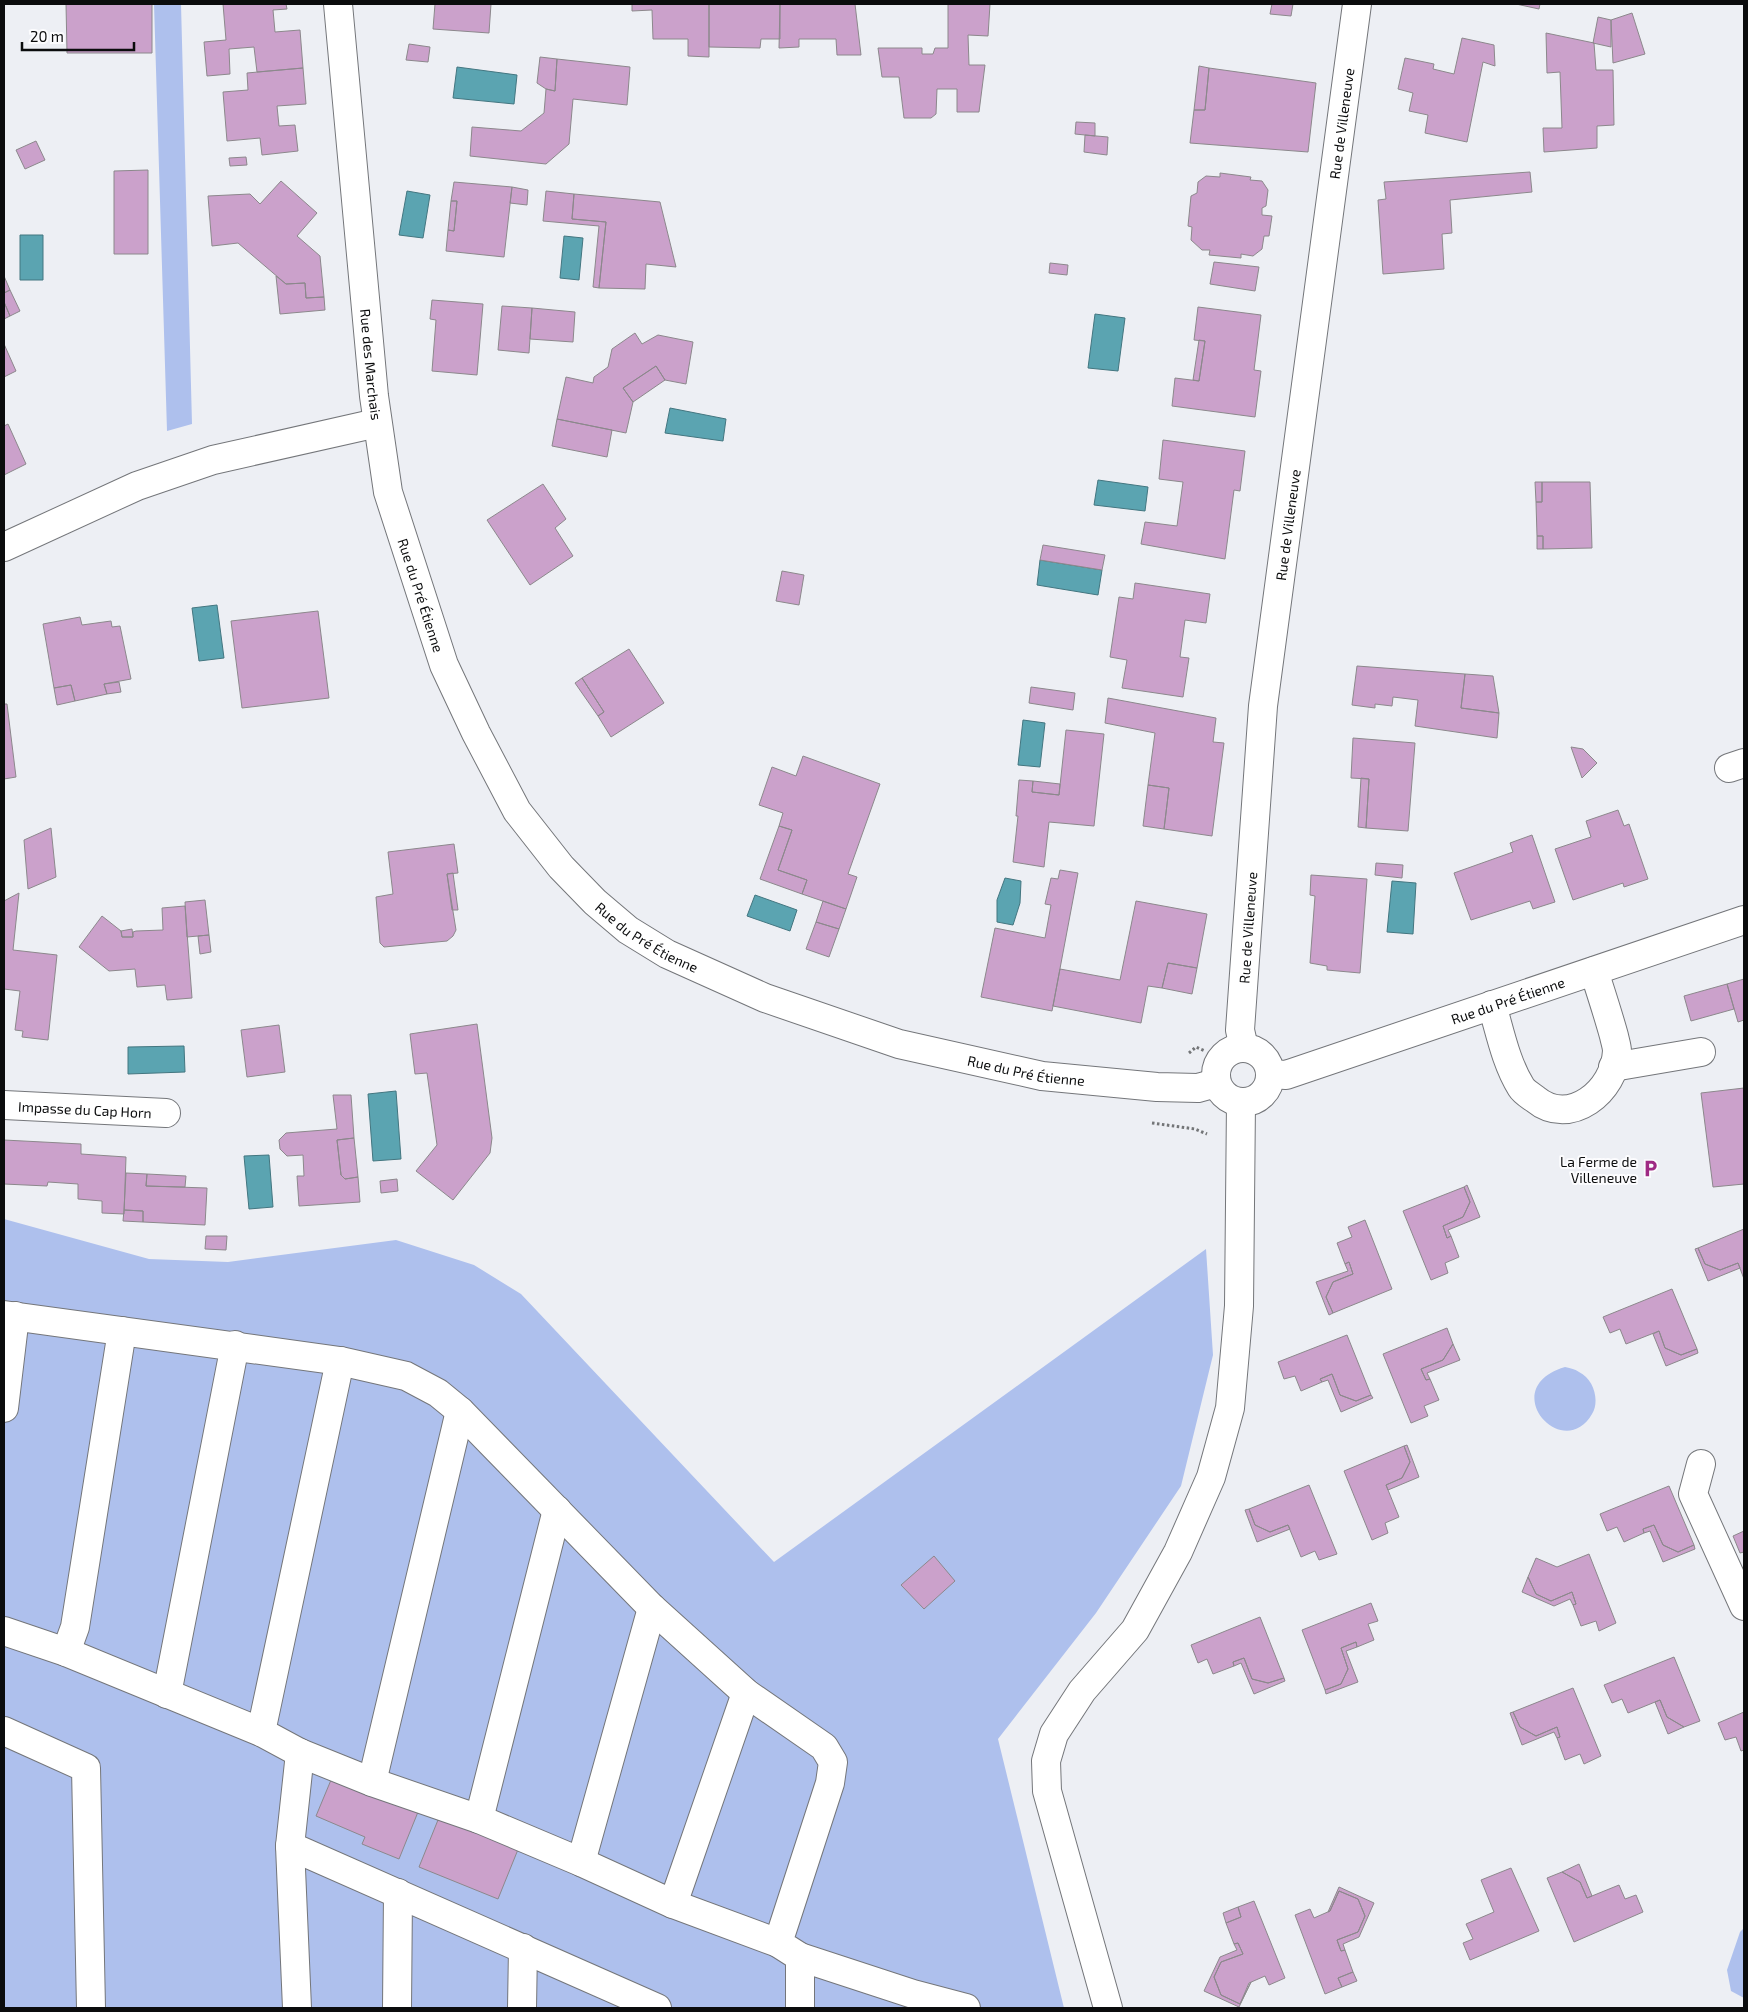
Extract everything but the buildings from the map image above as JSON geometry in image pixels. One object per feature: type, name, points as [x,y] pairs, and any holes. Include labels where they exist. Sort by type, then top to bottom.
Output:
[{"type":"street","name":"Rue des Marchais","points":[[4,547],[137,486],[213,460],[377,423],[338,4]]},
{"type":"street","name":"Rue de Villeneuve","points":[[1227,1063],[1240,1030],[1264,706],[1357,4]]},
{"type":"street","name":"Rue du Pré Étienne","points":[[377,423],[388,492],[444,665],[476,733],[518,811],[528,825],[561,867],[595,902],[628,930],[667,954],[765,998],[899,1044],[1042,1076],[1157,1087],[1198,1088],[1227,1063]]},
{"type":"street","name":"Rue du Pré Étienne","points":[[1270,1074],[1286,1075],[1744,920]]},
{"type":"street","points":[[1492,1005],[1508,1058],[1522,1088],[1542,1105],[1559,1110],[1573,1110],[1593,1100],[1610,1076],[1617,1051],[1594,971]]},
{"type":"street","points":[[1254,1050],[1261,1054],[1270,1074],[1267,1088],[1262,1095],[1254,1100],[1241,1102],[1227,1098],[1227,1063],[1254,1050]]},
{"type":"street","points":[[1613,1067],[1701,1052]]},
{"type":"street","points":[[1108,2008],[1047,1791],[1046,1761],[1054,1734],[1082,1691],[1135,1630],[1178,1552],[1211,1477],[1230,1408],[1239,1306],[1241,1102]]},
{"type":"street","name":"Impasse du Cap Horn","points":[[4,1105],[166,1113]]},
{"type":"street","points":[[4,1408],[9,1315],[340,1361],[406,1376],[438,1393],[460,1411],[652,1608],[746,1693],[824,1747],[833,1762],[830,1783],[789,1950],[800,2008]]},
{"type":"street","points":[[66,1652],[75,1627],[118,1366],[122,1331]]},
{"type":"street","points":[[167,1694],[235,1345]]},
{"type":"street","points":[[261,1732],[340,1361]]},
{"type":"street","points":[[372,1782],[460,1411]]},
{"type":"street","points":[[1701,1464],[1693,1494],[1744,1606]]},
{"type":"street","points":[[479,1819],[557,1510]]},
{"type":"street","points":[[581,1862],[652,1608]]},
{"type":"street","points":[[4,1631],[66,1652],[261,1732],[300,1752],[372,1782],[479,1819],[581,1862],[673,1904],[913,2001],[966,2008]]},
{"type":"street","points":[[673,1904],[746,1693]]},
{"type":"street","points":[[4,1731],[86,1768],[91,2008]]},
{"type":"street","points":[[297,2008],[290,1846],[300,1752]]},
{"type":"street","points":[[290,1846],[657,2008]]},
{"type":"street","points":[[397,2008],[398,1893]]},
{"type":"street","points":[[522,2008],[523,1948]]},
{"type":"path","points":[[1182,1058],[1196,1047],[1227,1063]]},
{"type":"shaded area","points":[[154,4],[181,4],[192,424],[167,431]]},
{"type":"shaded area","points":[[457,67],[517,75],[514,104],[453,98]]},
{"type":"shaded area","points":[[407,191],[430,195],[423,238],[399,235]]},
{"type":"shaded area","points":[[20,235],[43,235],[43,280],[20,280]]},
{"type":"shaded area","points":[[564,236],[583,238],[579,280],[560,278]]},
{"type":"shaded area","points":[[1095,314],[1125,318],[1118,371],[1088,368]]},
{"type":"shaded area","points":[[670,408],[726,419],[723,441],[665,433]]},
{"type":"shaded area","points":[[1098,480],[1148,487],[1145,511],[1094,505]]},
{"type":"shaded area","points":[[1040,560],[1102,570],[1098,595],[1037,585]]},
{"type":"shaded area","points":[[217,605],[224,658],[199,661],[192,608]]},
{"type":"shaded area","points":[[1023,720],[1045,723],[1040,767],[1018,765]]},
{"type":"shaded area","points":[[1005,878],[1021,881],[1020,903],[1013,925],[997,922],[997,900]]},
{"type":"shaded area","points":[[1392,881],[1416,883],[1413,934],[1387,932]]},
{"type":"shaded area","points":[[755,895],[797,910],[790,931],[747,916]]},
{"type":"shaded area","points":[[184,1046],[185,1072],[128,1074],[128,1047]]},
{"type":"shaded area","points":[[396,1091],[401,1159],[373,1161],[368,1094]]},
{"type":"shaded area","points":[[269,1155],[273,1207],[249,1209],[244,1156]]},
{"type":"shaded area","points":[[4,1219],[149,1259],[228,1262],[396,1240],[474,1265],[521,1294],[774,1562],[1206,1249],[1213,1355],[1181,1486],[1096,1613],[998,1739],[1064,2008],[4,2008]]},
{"type":"shaded area","points":[[1565,1367],[1584,1375],[1592,1385],[1595,1397],[1592,1414],[1580,1427],[1566,1431],[1552,1427],[1541,1417],[1535,1404],[1536,1390],[1545,1377]]},
{"type":"shaded area","points":[[1744,1928],[1744,1998],[1731,1991],[1727,1970],[1740,1932]]},
{"type":"place","name":"La Ferme de Villeneuve","points":[[1651,1169]]}]
